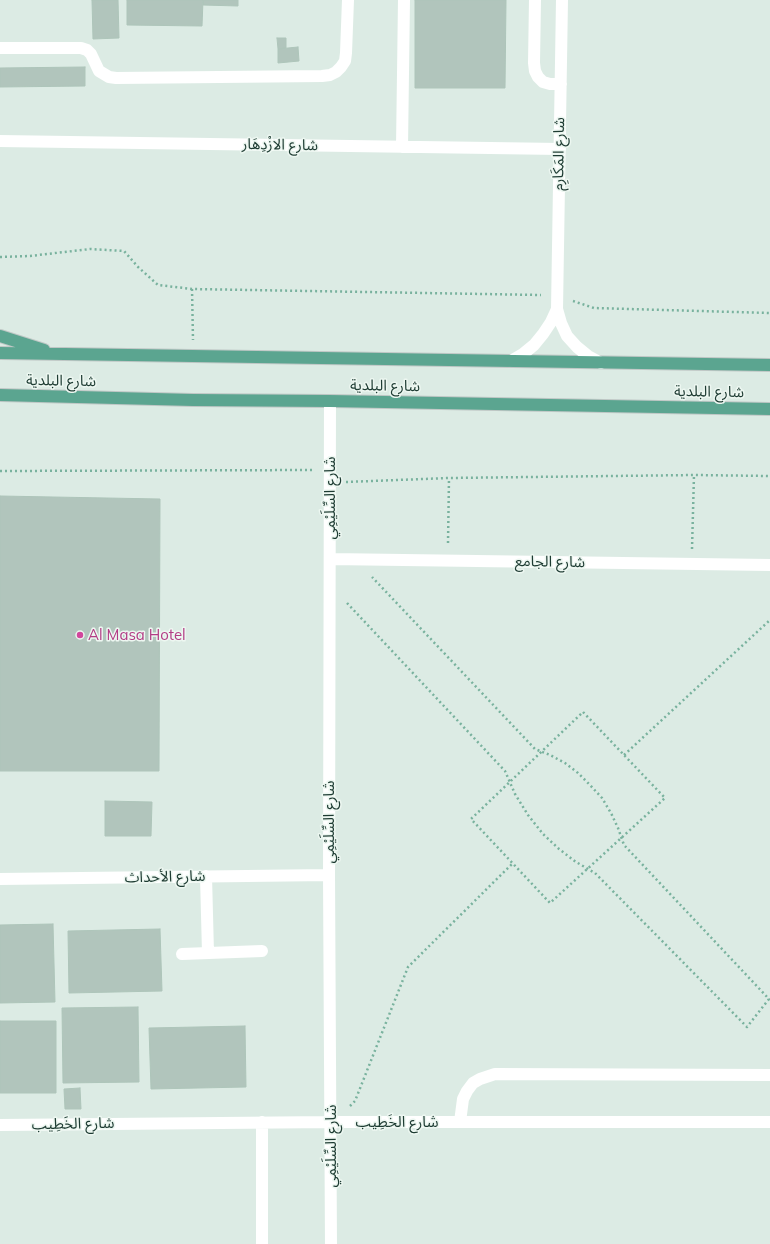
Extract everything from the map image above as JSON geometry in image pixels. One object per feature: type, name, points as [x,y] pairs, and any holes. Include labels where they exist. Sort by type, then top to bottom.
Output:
[{"type":"main road","points":[[0,336],[57,354]]},
{"type":"main road","name":"شارع البلدية","points":[[0,353],[770,365]]},
{"type":"main road","name":"شارع البلدية","points":[[0,395],[193,400],[770,409]]},
{"type":"street","points":[[0,48],[81,48],[87,50],[91,54],[99,71],[109,77],[116,78],[330,75],[336,72],[345,61],[348,0]]},
{"type":"street","points":[[402,147],[404,0]]},
{"type":"street","points":[[535,0],[534,63],[536,71],[538,77],[543,82],[550,84],[561,84]]},
{"type":"street","name":"شارع المَكَارِم","points":[[562,0],[557,309],[567,336],[588,356],[601,362]]},
{"type":"street","name":"شارع الازْدِهَار","points":[[0,141],[560,149]]},
{"type":"street","name":"شارع المَكَارِم","points":[[511,361],[534,345],[551,322],[557,309]]},
{"type":"street","name":"شارع السِّلَيْمِي","points":[[330,401],[329,875],[331,1244]]},
{"type":"street","name":"شارع الجامع","points":[[330,559],[770,565]]},
{"type":"street","name":"شارع الأحداث","points":[[0,879],[329,875]]},
{"type":"street","points":[[206,876],[208,953]]},
{"type":"street","points":[[182,954],[262,951]]},
{"type":"street","points":[[460,1122],[463,1099],[473,1083],[480,1078],[495,1074],[770,1075]]},
{"type":"street","points":[[262,1122],[262,1244]]},
{"type":"street","name":"شارع الخَطِيب","points":[[0,1125],[262,1122],[770,1122]]},
{"type":"path","points":[[0,257],[30,256],[90,249],[124,251],[138,267],[158,285],[192,289],[557,296],[594,308],[770,313]]},
{"type":"path","points":[[192,289],[193,356]]},
{"type":"path","points":[[0,471],[315,470],[315,483],[449,478],[694,475],[770,476]]},
{"type":"path","points":[[692,564],[694,475]]},
{"type":"path","points":[[448,561],[449,478]]},
{"type":"path","points":[[330,585],[505,771],[515,794],[528,815],[543,834],[576,862],[595,873],[747,1027],[769,999],[624,845],[611,813],[602,798],[578,773],[565,763],[535,749],[355,559]]},
{"type":"path","points":[[624,754],[770,620]]},
{"type":"path","points":[[583,712],[665,798],[550,904],[471,819],[542,752],[583,712]]},
{"type":"path","points":[[331,1122],[355,1101],[408,967],[513,863]]},
{"type":"building","points":[[92,0],[118,0],[119,38],[93,39]]},
{"type":"building","points":[[127,0],[203,0],[202,26],[127,25]]},
{"type":"building","points":[[203,0],[238,0],[238,6],[203,5]]},
{"type":"building","points":[[415,0],[506,0],[505,88],[415,88]]},
{"type":"building","points":[[277,38],[286,38],[286,48],[278,49]]},
{"type":"building","points":[[298,47],[299,61],[278,63],[278,49]]},
{"type":"building","points":[[85,67],[85,86],[0,87],[0,68]]},
{"type":"building","name":"Al Masa Hotel","points":[[0,496],[160,499],[159,771],[0,771]]},
{"type":"building","points":[[105,801],[152,802],[151,836],[105,836]]},
{"type":"building","points":[[53,924],[55,1002],[0,1003],[0,925]]},
{"type":"building","points":[[160,929],[162,991],[69,993],[68,931]]},
{"type":"building","points":[[138,1007],[139,1082],[63,1083],[62,1008]]},
{"type":"building","points":[[0,1021],[56,1021],[56,1093],[0,1093]]},
{"type":"building","points":[[245,1026],[246,1087],[151,1089],[149,1028]]},
{"type":"building","points":[[80,1088],[81,1109],[65,1109],[64,1089]]},
{"type":"place","name":"Al Masa Hotel","points":[[80,635]]}]
